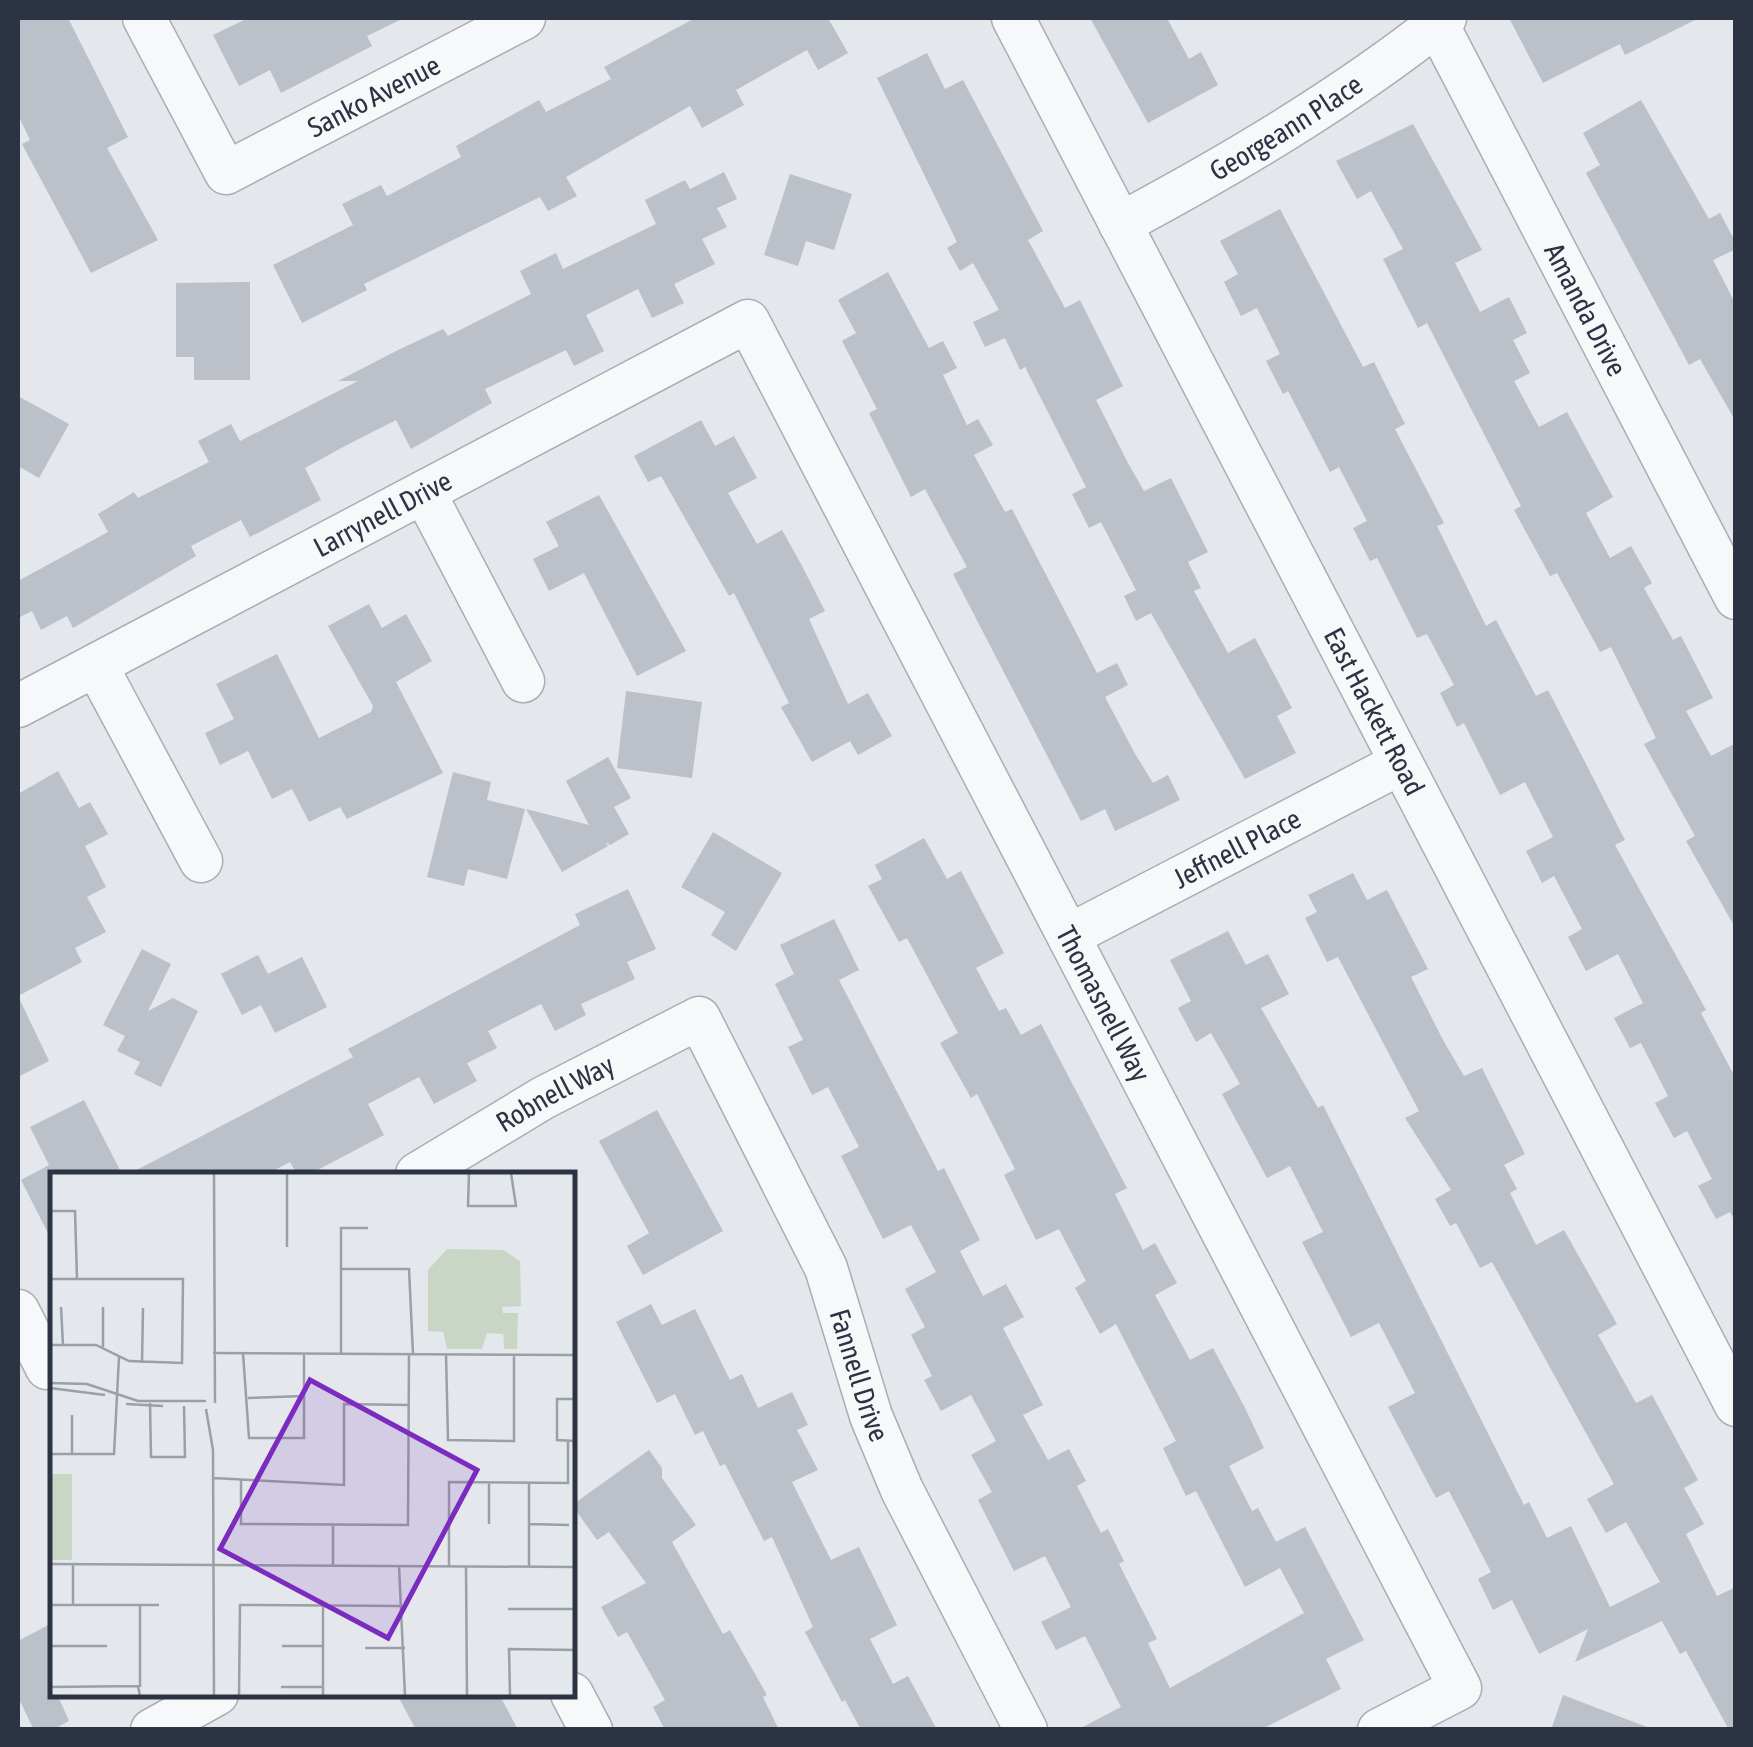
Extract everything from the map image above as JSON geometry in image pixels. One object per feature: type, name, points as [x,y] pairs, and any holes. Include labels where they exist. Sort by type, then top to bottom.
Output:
[{"type":"street","name":"Sanko Avenue","points":[[144,18],[226,173],[524,18]]},
{"type":"street","name":"East Hackett Road","points":[[1012,18],[1736,1406]]},
{"type":"street","name":"Georgeann Place","points":[[1120,224],[1234,163],[1336,98],[1441,21]]},
{"type":"street","name":"Amanda Drive","points":[[1441,21],[1736,598]]},
{"type":"street","name":"Larrynell Drive","points":[[18,706],[748,321]]},
{"type":"street","name":"Thomasnell Way","points":[[748,321],[1460,1688],[1379,1730]]},
{"type":"street","points":[[424,492],[523,681]]},
{"type":"street","points":[[96,665],[202,861]]},
{"type":"street","name":"Jeffnell Place","points":[[1070,935],[1401,764]]},
{"type":"street","name":"Robnell Way","points":[[421,1172],[543,1098],[699,1018]]},
{"type":"street","name":"Fannell Drive","points":[[699,1018],[826,1268],[871,1416],[902,1490],[1026,1730]]},
{"type":"street","points":[[18,1312],[50,1367]]},
{"type":"street","points":[[153,1729],[212,1697]]},
{"type":"street","points":[[574,1697],[591,1730]]},
{"type":"building","points":[[18,18],[68,18],[128,137],[107,148],[158,240],[91,273],[22,144],[30,140],[18,115]]},
{"type":"building","points":[[248,18],[404,18],[367,36],[372,46],[281,93],[270,70],[239,86],[213,35]]},
{"type":"building","points":[[695,18],[828,18],[848,53],[818,70],[807,50],[736,90],[744,105],[702,128],[690,106],[566,177],[577,196],[548,211],[540,197],[364,284],[367,290],[302,323],[273,265],[353,225],[342,204],[381,185],[387,196],[461,157],[456,146],[539,100],[546,112],[611,79],[604,67]]},
{"type":"building","points":[[1090,18],[1167,18],[1189,59],[1201,52],[1218,85],[1148,123]]},
{"type":"building","points":[[1509,18],[1699,18],[1625,55],[1620,44],[1543,83]]},
{"type":"building","points":[[927,53],[945,89],[963,80],[1043,231],[1028,240],[1065,308],[1080,300],[1123,386],[1096,400],[1129,465],[1144,491],[1171,478],[1208,552],[1188,562],[1201,588],[1194,591],[1228,653],[1255,638],[1292,708],[1277,716],[1296,753],[1245,779],[1151,613],[1136,621],[1124,596],[1136,590],[1101,522],[1089,528],[1072,494],[1086,487],[1025,367],[1020,370],[1005,338],[985,347],[973,322],[999,310],[973,263],[960,271],[947,248],[957,242],[877,78]]},
{"type":"building","points":[[1641,100],[1709,219],[1720,213],[1736,243],[1736,249],[1713,260],[1736,305],[1736,422],[1700,359],[1689,365],[1586,173],[1600,165],[1583,133]]},
{"type":"building","points":[[1413,124],[1482,250],[1455,263],[1480,312],[1509,297],[1527,333],[1513,340],[1530,373],[1514,381],[1539,427],[1567,412],[1613,497],[1586,513],[1610,558],[1631,546],[1652,583],[1644,588],[1673,640],[1681,636],[1713,698],[1686,711],[1711,756],[1736,743],[1736,929],[1686,841],[1695,836],[1644,744],[1656,738],[1611,647],[1600,652],[1557,573],[1550,576],[1514,510],[1521,506],[1427,323],[1418,328],[1383,259],[1403,249],[1371,191],[1357,199],[1336,161]]},
{"type":"building","points":[[724,172],[737,199],[717,208],[727,227],[702,239],[715,264],[674,284],[684,303],[652,318],[638,289],[586,315],[604,351],[574,366],[566,350],[485,389],[492,403],[411,449],[396,420],[343,447],[305,468],[321,500],[250,537],[241,520],[191,546],[196,556],[73,628],[67,616],[41,630],[32,611],[18,618],[18,581],[108,532],[98,514],[134,492],[138,498],[209,462],[198,441],[231,424],[240,441],[358,381],[338,381],[398,350],[443,329],[448,336],[531,294],[520,271],[556,253],[563,269],[656,224],[645,200],[685,180],[690,189]]},
{"type":"building","points":[[790,174],[852,194],[834,250],[806,241],[798,266],[764,255]]},
{"type":"building","points":[[1280,209],[1363,367],[1374,362],[1405,424],[1395,429],[1444,523],[1437,526],[1486,626],[1496,620],[1536,696],[1548,690],[1625,840],[1615,845],[1706,1010],[1701,1013],[1736,1079],[1736,1223],[1730,1212],[1716,1219],[1698,1186],[1712,1179],[1687,1131],[1674,1138],[1655,1103],[1668,1096],[1641,1043],[1630,1048],[1614,1018],[1643,1003],[1618,954],[1586,971],[1568,937],[1582,929],[1554,876],[1542,883],[1526,851],[1553,837],[1525,782],[1500,795],[1464,723],[1457,727],[1440,693],[1454,685],[1427,634],[1417,638],[1377,558],[1370,561],[1353,528],[1367,521],[1339,467],[1330,472],[1288,391],[1283,394],[1266,361],[1280,354],[1257,308],[1241,316],[1224,282],[1238,274],[1220,241]]},
{"type":"building","points":[[888,272],[929,348],[943,341],[957,368],[943,375],[967,425],[978,419],[993,445],[974,455],[1005,512],[1012,509],[1097,673],[1117,663],[1128,685],[1105,697],[1134,752],[1153,783],[1168,775],[1180,800],[1115,831],[1105,809],[1081,821],[953,574],[967,567],[925,489],[911,497],[869,413],[877,409],[842,341],[856,333],[838,300]]},
{"type":"building","points":[[250,282],[250,380],[194,380],[194,357],[176,357],[176,283]]},
{"type":"building","points":[[18,396],[69,424],[39,478],[18,466]]},
{"type":"building","points":[[701,420],[715,446],[734,436],[757,478],[728,493],[757,544],[782,530],[825,611],[809,619],[848,704],[868,693],[892,736],[858,755],[850,741],[812,762],[781,707],[789,703],[734,593],[729,596],[661,476],[648,482],[634,456]]},
{"type":"building","points":[[599,495],[686,651],[637,676],[584,573],[549,591],[533,559],[559,546],[546,522]]},
{"type":"building","points":[[369,604],[382,628],[406,614],[432,661],[396,682],[443,773],[347,819],[340,807],[309,822],[292,789],[272,799],[248,751],[220,765],[205,733],[234,719],[216,684],[277,654],[319,738],[371,712],[373,706],[328,626]]},
{"type":"building","points":[[626,691],[702,702],[692,778],[617,768]]},
{"type":"building","points":[[608,757],[631,798],[614,807],[629,834],[610,845],[606,842],[608,846],[562,872],[526,809],[589,825],[566,781]]},
{"type":"building","points":[[58,771],[79,808],[90,802],[108,834],[85,846],[106,887],[87,897],[106,932],[75,948],[82,962],[18,996],[18,794]]},
{"type":"building","points":[[453,772],[491,782],[487,800],[525,809],[507,879],[468,869],[464,886],[427,877]]},
{"type":"building","points":[[713,832],[782,873],[736,951],[711,935],[725,912],[681,887]]},
{"type":"building","points":[[924,838],[947,879],[961,871],[1004,953],[976,968],[999,1011],[1006,1008],[1021,1035],[1041,1024],[1127,1188],[1115,1194],[1143,1250],[1155,1243],[1177,1283],[1155,1295],[1190,1360],[1213,1348],[1245,1408],[1264,1448],[1229,1466],[1252,1511],[1258,1508],[1276,1542],[1305,1527],[1364,1640],[1326,1659],[1341,1689],[1260,1730],[1077,1730],[1121,1707],[1085,1636],[1056,1650],[1041,1622],[1071,1607],[1045,1556],[1014,1571],[978,1500],[992,1492],[971,1455],[996,1441],[971,1395],[941,1411],[924,1380],[932,1376],[911,1335],[925,1327],[905,1289],[936,1272],[911,1225],[883,1239],[841,1156],[859,1147],[828,1087],[812,1095],[788,1047],[803,1040],[775,984],[794,974],[780,945],[834,919],[859,970],[839,980],[938,1171],[944,1168],[980,1240],[960,1251],[983,1296],[1006,1284],[1024,1317],[1003,1328],[1043,1405],[1023,1415],[1048,1460],[1069,1449],[1086,1481],[1077,1486],[1101,1533],[1108,1529],[1124,1561],[1119,1564],[1157,1639],[1148,1643],[1170,1688],[1304,1613],[1280,1568],[1245,1587],[1196,1491],[1186,1496],[1163,1448],[1176,1441],[1116,1324],[1100,1334],[1075,1288],[1086,1281],[1059,1229],[1036,1240],[1004,1175],[1015,1169],[977,1094],[971,1098],[940,1043],[958,1033],[907,938],[899,942],[868,886],[882,879],[875,865]]},
{"type":"building","points":[[1353,873],[1367,900],[1387,890],[1428,969],[1411,977],[1443,1040],[1464,1076],[1482,1068],[1525,1154],[1504,1165],[1517,1189],[1510,1193],[1536,1245],[1564,1230],[1617,1324],[1598,1335],[1636,1403],[1652,1395],[1698,1480],[1684,1488],[1704,1524],[1686,1534],[1717,1596],[1736,1587],[1736,1730],[1729,1730],[1686,1651],[1680,1654],[1662,1621],[1575,1662],[1588,1629],[1539,1654],[1512,1600],[1493,1610],[1478,1579],[1491,1572],[1449,1491],[1436,1498],[1388,1407],[1415,1393],[1379,1323],[1351,1337],[1302,1242],[1323,1232],[1290,1166],[1267,1178],[1222,1094],[1240,1084],[1211,1033],[1196,1042],[1178,1008],[1191,1001],[1170,960],[1228,931],[1246,965],[1268,954],[1289,994],[1261,1008],[1318,1108],[1323,1105],[1524,1505],[1529,1502],[1547,1538],[1571,1526],[1610,1607],[1660,1582],[1626,1522],[1606,1533],[1587,1499],[1614,1484],[1492,1262],[1480,1268],[1456,1223],[1450,1226],[1435,1199],[1451,1190],[1405,1118],[1419,1111],[1338,957],[1327,962],[1305,918],[1317,912],[1308,895]]},
{"type":"building","points":[[628,889],[656,949],[627,962],[635,979],[581,1004],[586,1015],[555,1031],[541,1004],[488,1031],[497,1048],[467,1063],[477,1081],[434,1104],[419,1077],[368,1104],[384,1135],[314,1172],[296,1172],[290,1162],[271,1172],[133,1172],[353,1057],[348,1049],[580,925],[575,914]]},
{"type":"building","points":[[142,949],[171,964],[148,1011],[173,998],[198,1011],[161,1087],[134,1074],[140,1062],[117,1051],[125,1036],[103,1025]]},
{"type":"building","points":[[258,955],[268,974],[302,957],[327,1007],[275,1033],[261,1005],[242,1015],[221,974]]},
{"type":"building","points":[[18,996],[49,1061],[18,1077]]},
{"type":"building","points":[[84,1100],[121,1172],[50,1172],[50,1237],[21,1180],[49,1165],[30,1127]]},
{"type":"building","points":[[657,1110],[723,1231],[643,1275],[627,1246],[649,1233],[599,1141]]},
{"type":"building","points":[[651,1304],[662,1325],[695,1309],[730,1380],[742,1374],[758,1408],[792,1392],[808,1425],[797,1430],[818,1470],[792,1482],[831,1560],[859,1547],[897,1625],[870,1639],[893,1684],[908,1676],[937,1730],[861,1730],[845,1700],[842,1702],[805,1632],[813,1627],[772,1537],[764,1541],[725,1464],[720,1466],[703,1431],[695,1435],[675,1394],[657,1403],[616,1322]]},
{"type":"building","points":[[649,1450],[662,1468],[662,1478],[696,1525],[672,1542],[723,1634],[730,1630],[767,1695],[763,1697],[779,1730],[665,1730],[653,1707],[665,1700],[627,1632],[618,1637],[601,1607],[646,1583],[609,1532],[597,1540],[575,1509],[575,1503]]},
{"type":"building","points":[[50,1624],[50,1697],[58,1697],[69,1721],[52,1730],[34,1730],[18,1697],[18,1641]]},
{"type":"building","points":[[1563,1695],[1647,1727],[1647,1730],[1551,1730]]},
{"type":"building","points":[[399,1697],[501,1697],[518,1730],[416,1730]]}]
